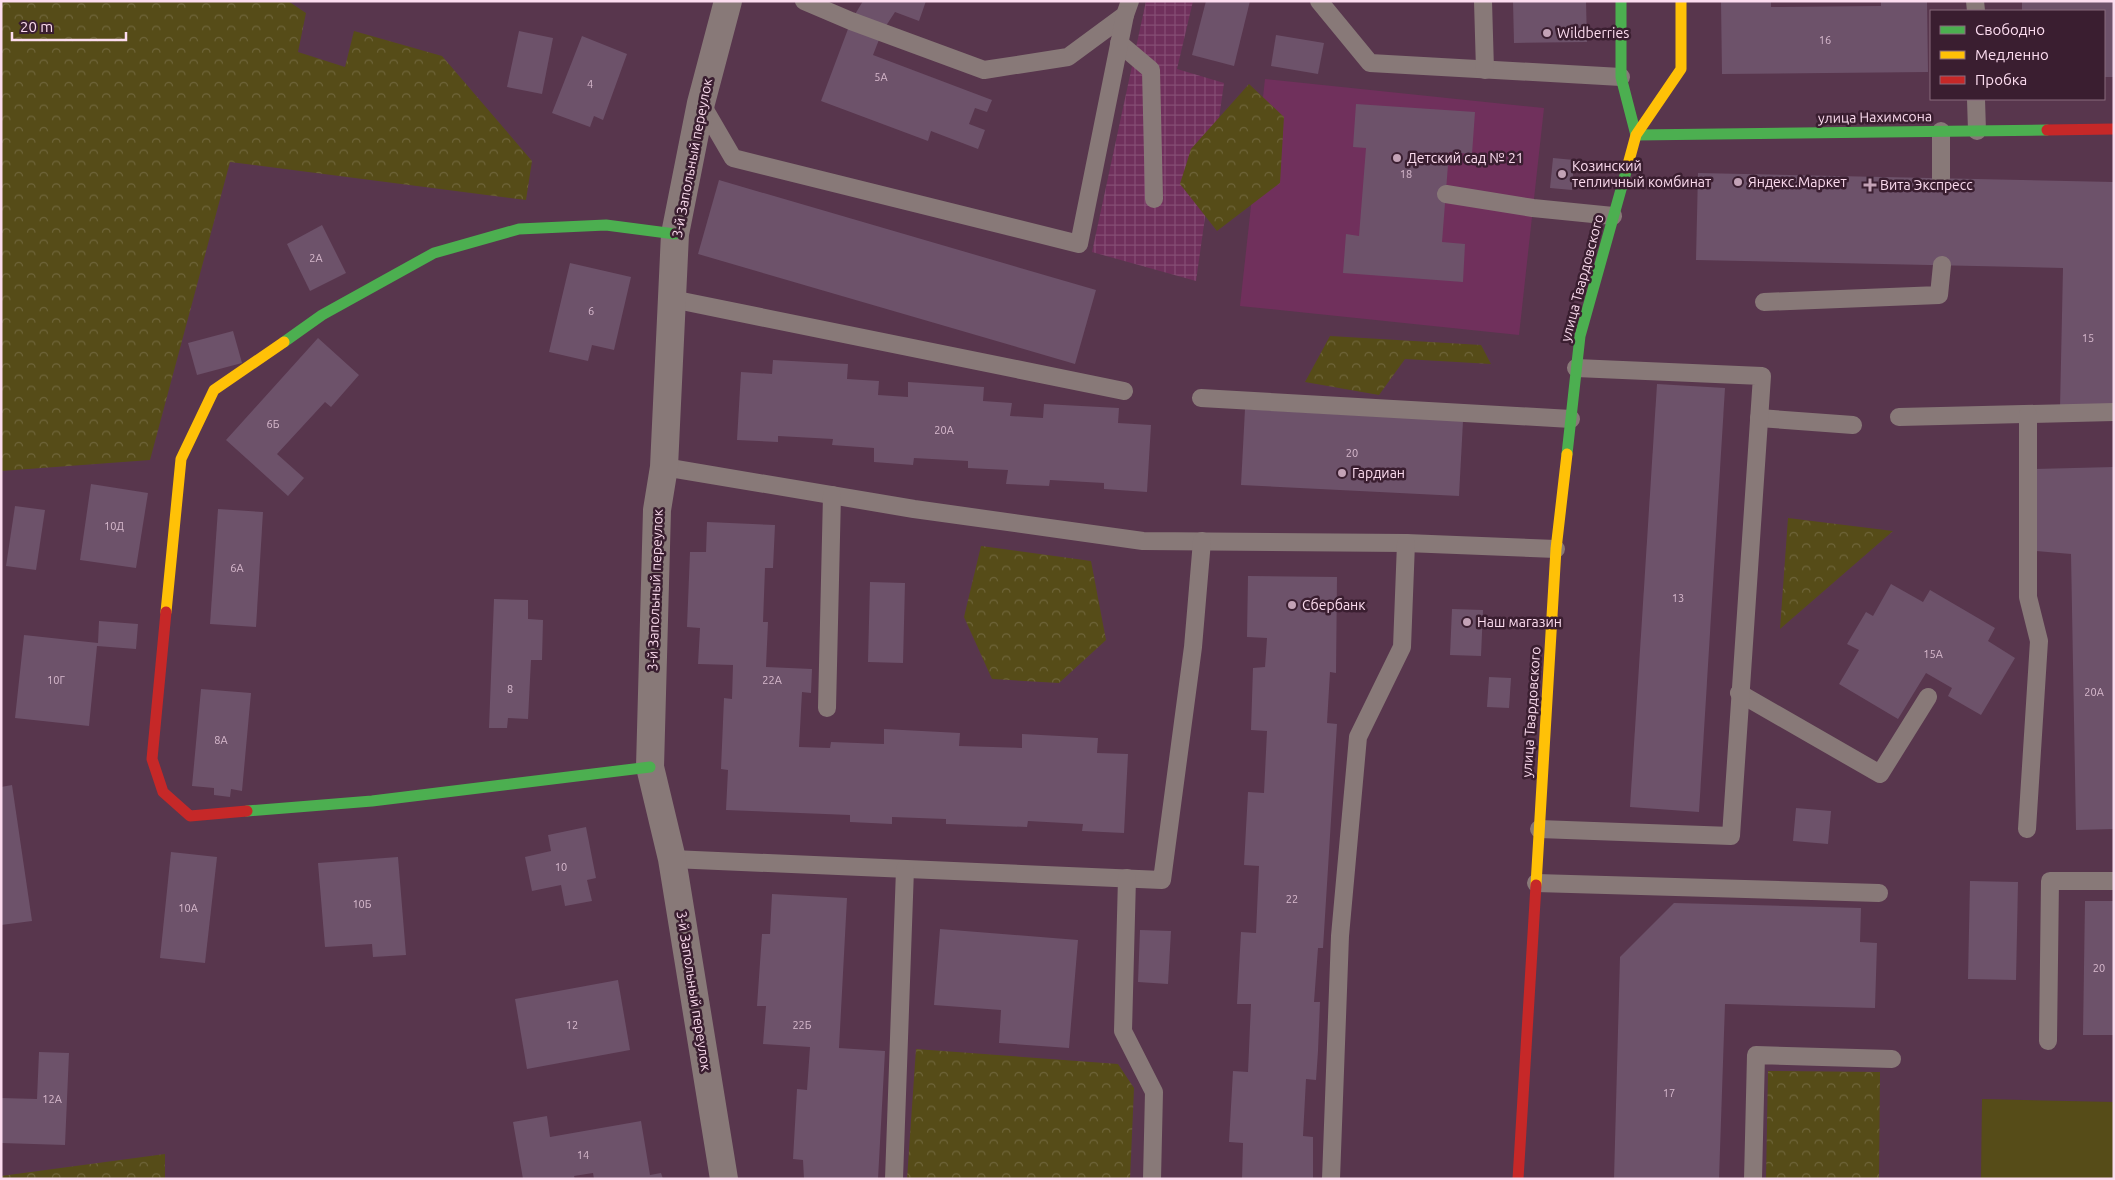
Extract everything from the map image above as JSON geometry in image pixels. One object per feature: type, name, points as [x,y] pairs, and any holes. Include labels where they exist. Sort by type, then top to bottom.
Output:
[{"type":"street","name":"3-й Запольный переулок","points":[[724,1179],[672,860],[650,767],[657,510],[664,467],[675,234],[701,103],[728,1]]},
{"type":"street","points":[[1621,1],[1621,77],[1636,135]]},
{"type":"street","name":"улица Твардовского","points":[[1518,1179],[1556,549],[1580,336],[1636,135],[1681,69],[1681,1]]},
{"type":"street","name":"улица Нахимсона","points":[[1636,135],[2114,129]]},
{"type":"street","points":[[650,767],[372,801],[190,816],[163,792],[152,758],[181,459],[214,390],[322,315],[434,253],[519,229],[606,225],[675,234]]},
{"type":"lane","points":[[804,1],[851,21],[984,70],[1068,57],[1127,8]]},
{"type":"lane","points":[[1320,1],[1370,63],[1621,77]]},
{"type":"lane","points":[[1483,1],[1485,70]]},
{"type":"lane","points":[[701,103],[733,158],[1079,244],[1127,8]]},
{"type":"lane","points":[[1119,43],[1151,70],[1154,199]]},
{"type":"lane","points":[[1976,100],[1977,131]]},
{"type":"lane","points":[[1941,131],[1941,178]]},
{"type":"lane","points":[[1446,194],[1533,208],[1613,216]]},
{"type":"lane","points":[[1764,302],[1939,295],[1942,265]]},
{"type":"lane","points":[[672,299],[1124,391]]},
{"type":"lane","points":[[1539,829],[1731,836],[1762,376],[1576,368]]},
{"type":"lane","points":[[1201,398],[1571,419]]},
{"type":"lane","points":[[1899,417],[2114,412]]},
{"type":"lane","points":[[2027,829],[2039,641],[2028,597],[2028,414]]},
{"type":"lane","points":[[1758,418],[1852,425]]},
{"type":"lane","points":[[664,467],[832,495],[1143,541],[1406,543],[1556,549]]},
{"type":"lane","points":[[826,708],[832,495]]},
{"type":"lane","points":[[672,860],[1162,880],[1193,647],[1202,540]]},
{"type":"lane","points":[[1331,1179],[1340,936],[1358,737],[1402,647],[1406,543]]},
{"type":"lane","points":[[1740,693],[1880,774],[1928,697]]},
{"type":"lane","points":[[894,1179],[905,869]]},
{"type":"lane","points":[[1127,878],[1123,1031],[1154,1092],[1152,1179]]},
{"type":"lane","points":[[2048,1041],[2050,881],[2114,881]]},
{"type":"lane","points":[[1536,883],[1879,893]]},
{"type":"lane","points":[[1753,1179],[1756,1055],[1892,1059]]},
{"type":"shaded area","points":[[1146,1],[1193,1],[1177,69],[1224,83],[1196,281],[1092,252]]},
{"type":"shaded area","name":"Детский сад № 21","points":[[1265,79],[1544,108],[1519,335],[1240,306]]},
{"type":"green space","points":[[1,1],[288,1],[306,13],[298,52],[345,67],[354,31],[442,56],[532,161],[526,200],[230,162],[150,460],[1,471]]},
{"type":"green space","points":[[1249,84],[1284,117],[1280,183],[1217,231],[1180,184],[1191,149]]},
{"type":"green space","points":[[1330,336],[1481,345],[1491,364],[1405,359],[1379,395],[1305,382]]},
{"type":"green space","points":[[1788,518],[1893,531],[1780,629]]},
{"type":"green space","points":[[981,546],[1091,561],[1106,640],[1059,683],[992,679],[964,617]]},
{"type":"green space","points":[[916,1049],[1118,1064],[1134,1088],[1130,1179],[907,1179]]},
{"type":"green space","points":[[1768,1071],[1880,1072],[1879,1179],[1766,1179]]},
{"type":"green space","points":[[1982,1099],[2114,1102],[2114,1179],[1981,1179]]},
{"type":"green space","points":[[165,1154],[165,1179],[1,1179],[1,1176]]},
{"type":"building","points":[[863,1],[926,1],[919,21],[895,12],[882,32],[873,55],[992,100],[987,112],[975,108],[969,124],[985,130],[978,149],[931,131],[928,141],[821,101],[851,21]]},
{"type":"building","points":[[1206,1],[1250,1],[1234,66],[1192,55]]},
{"type":"building","points":[[1513,1],[1586,1],[1587,42],[1514,43]]},
{"type":"building","points":[[1721,1],[1771,1],[1771,7],[1881,6],[1881,1],[1927,1],[1928,72],[1722,74]]},
{"type":"building","points":[[2022,1],[2114,1],[2114,77],[2105,77],[2105,10],[2022,10]]},
{"type":"building","points":[[519,31],[553,38],[542,94],[507,87]]},
{"type":"building","points":[[1276,35],[1324,43],[1318,74],[1271,66]]},
{"type":"building","points":[[582,36],[627,54],[603,120],[594,116],[590,127],[552,113]]},
{"type":"building","points":[[1356,104],[1475,112],[1472,154],[1449,152],[1442,242],[1465,244],[1463,282],[1343,273],[1346,234],[1359,236],[1366,148],[1353,147]]},
{"type":"building","name":"Козинский тепличный комбинат","points":[[1553,158],[1574,160],[1572,190],[1550,188]]},
{"type":"building","points":[[1698,173],[2114,182],[2114,409],[2060,408],[2063,268],[1696,260]]},
{"type":"building","points":[[719,180],[1096,290],[1075,364],[698,254]]},
{"type":"building","points":[[322,225],[346,273],[310,291],[287,244]]},
{"type":"building","points":[[570,263],[631,277],[614,350],[592,345],[588,361],[549,352]]},
{"type":"building","points":[[233,331],[242,363],[197,375],[188,343]]},
{"type":"building","points":[[318,338],[359,375],[331,407],[325,402],[277,454],[304,478],[288,496],[226,440]]},
{"type":"building","points":[[773,360],[848,364],[847,379],[879,381],[878,395],[908,397],[908,382],[984,387],[983,401],[1012,403],[1010,416],[1043,418],[1044,404],[1119,408],[1118,423],[1151,425],[1147,492],[1104,489],[1104,483],[1050,480],[1049,486],[1006,484],[1008,470],[968,468],[968,461],[914,458],[913,465],[874,462],[874,448],[832,445],[833,439],[778,436],[778,442],[737,440],[741,372],[772,374]]},
{"type":"building","points":[[1657,384],[1725,388],[1699,812],[1630,807]]},
{"type":"building","points":[[1245,409],[1463,421],[1459,496],[1241,485]]},
{"type":"building","points":[[2114,467],[2114,829],[2076,830],[2071,554],[2036,551],[2034,469]]},
{"type":"building","points":[[91,484],[148,493],[136,568],[80,560]]},
{"type":"building","points":[[15,506],[45,510],[36,570],[6,566]]},
{"type":"building","points":[[218,509],[263,512],[256,627],[210,624]]},
{"type":"building","points":[[707,522],[775,525],[773,568],[765,568],[763,622],[768,622],[766,667],[812,669],[811,693],[802,692],[799,747],[830,748],[831,742],[884,744],[884,729],[960,733],[959,746],[1022,748],[1022,734],[1098,738],[1097,753],[1128,754],[1124,833],[1082,831],[1083,824],[1028,821],[1027,827],[946,824],[946,819],[892,817],[892,824],[850,822],[850,815],[726,810],[728,770],[721,769],[724,698],[732,699],[733,665],[698,664],[700,628],[687,627],[690,552],[706,552]]},
{"type":"building","points":[[1248,576],[1337,577],[1336,673],[1330,672],[1327,723],[1337,724],[1323,948],[1318,948],[1314,1002],[1320,1002],[1318,1051],[1316,1080],[1306,1079],[1303,1136],[1313,1137],[1313,1179],[1242,1179],[1243,1143],[1229,1142],[1233,1071],[1248,1072],[1251,1004],[1237,1004],[1241,932],[1256,933],[1259,866],[1244,865],[1248,792],[1264,793],[1267,731],[1251,730],[1253,668],[1265,667],[1267,638],[1247,637]]},
{"type":"building","points":[[870,582],[905,583],[903,663],[868,662]]},
{"type":"building","points":[[1891,584],[1923,602],[1930,590],[1995,628],[1988,641],[2015,658],[1981,715],[1948,696],[1952,688],[1926,673],[1898,719],[1839,684],[1859,650],[1847,644],[1866,612],[1873,616]]},
{"type":"building","points":[[494,599],[528,600],[528,619],[543,620],[542,660],[531,660],[528,719],[508,718],[507,728],[489,728]]},
{"type":"building","name":"Наш магазин","points":[[1452,609],[1483,610],[1481,656],[1450,655]]},
{"type":"building","points":[[99,621],[138,624],[136,649],[97,646],[89,726],[15,718],[24,635],[98,643]]},
{"type":"building","points":[[1489,677],[1511,678],[1509,708],[1487,707]]},
{"type":"building","points":[[201,689],[251,693],[242,791],[231,789],[230,797],[214,795],[214,788],[192,786]]},
{"type":"building","points":[[12,785],[32,921],[1,925],[1,787]]},
{"type":"building","points":[[1796,808],[1831,811],[1828,844],[1793,841]]},
{"type":"building","points":[[586,827],[596,878],[587,880],[592,901],[565,906],[561,885],[532,891],[525,857],[551,851],[548,835]]},
{"type":"building","points":[[171,852],[217,857],[205,963],[160,958]]},
{"type":"building","points":[[398,857],[406,955],[373,957],[372,944],[325,947],[318,863]]},
{"type":"building","points":[[1970,881],[2018,882],[2016,980],[1968,979]]},
{"type":"building","points":[[772,894],[847,898],[839,1048],[885,1051],[878,1179],[804,1179],[803,1160],[793,1159],[797,1089],[807,1090],[810,1047],[763,1044],[766,1006],[757,1006],[762,934],[770,934]]},
{"type":"building","points":[[2085,901],[2114,901],[2114,1035],[2083,1035]]},
{"type":"building","points":[[1674,903],[1861,908],[1860,942],[1877,943],[1875,1008],[1725,1004],[1719,1179],[1614,1179],[1620,957]]},
{"type":"building","points":[[940,929],[1078,940],[1069,1048],[999,1043],[1001,1010],[934,1005]]},
{"type":"building","points":[[1140,930],[1171,931],[1168,984],[1138,982]]},
{"type":"building","points":[[618,980],[630,1050],[527,1069],[515,999]]},
{"type":"building","points":[[39,1052],[69,1053],[65,1145],[1,1143],[1,1098],[37,1099]]},
{"type":"building","points":[[547,1116],[550,1137],[641,1121],[650,1175],[661,1173],[663,1179],[594,1179],[593,1173],[574,1176],[575,1179],[523,1179],[513,1122]]},
{"type":"traffic: fast","points":[[1621,1],[1621,77],[1636,135]]},
{"type":"traffic: fast","points":[[1636,135],[2047,130]]},
{"type":"traffic: fast","points":[[1567,454],[1580,336],[1627,168]]},
{"type":"traffic: fast","points":[[284,342],[322,315],[434,253],[519,229],[606,225],[675,234]]},
{"type":"traffic: fast","points":[[247,811],[372,801],[650,767]]},
{"type":"traffic: slow","points":[[1627,168],[1636,135],[1681,69],[1681,1]]},
{"type":"traffic: slow","points":[[166,612],[181,459],[214,390],[284,342]]},
{"type":"traffic: slow","points":[[1536,885],[1556,549],[1567,454]]},
{"type":"traffic: jam","points":[[2047,130],[2114,129]]},
{"type":"traffic: jam","points":[[166,612],[152,759],[163,792],[190,816],[247,811]]},
{"type":"traffic: jam","points":[[1518,1179],[1536,885]]},
{"type":"place","name":"Wildberries","points":[[1547,33]]},
{"type":"place","name":"Детский сад № 21","points":[[1397,158]]},
{"type":"place","name":"Козинский тепличный комбинат","points":[[1562,174]]},
{"type":"place","name":"Яндекс.Маркет","points":[[1738,182]]},
{"type":"place","name":"Вита Экспресс","points":[[1870,185]]},
{"type":"place","name":"Гардиан","points":[[1342,473]]},
{"type":"place","name":"Сбербанк","points":[[1292,605]]},
{"type":"place","name":"Наш магазин","points":[[1467,622]]}]
